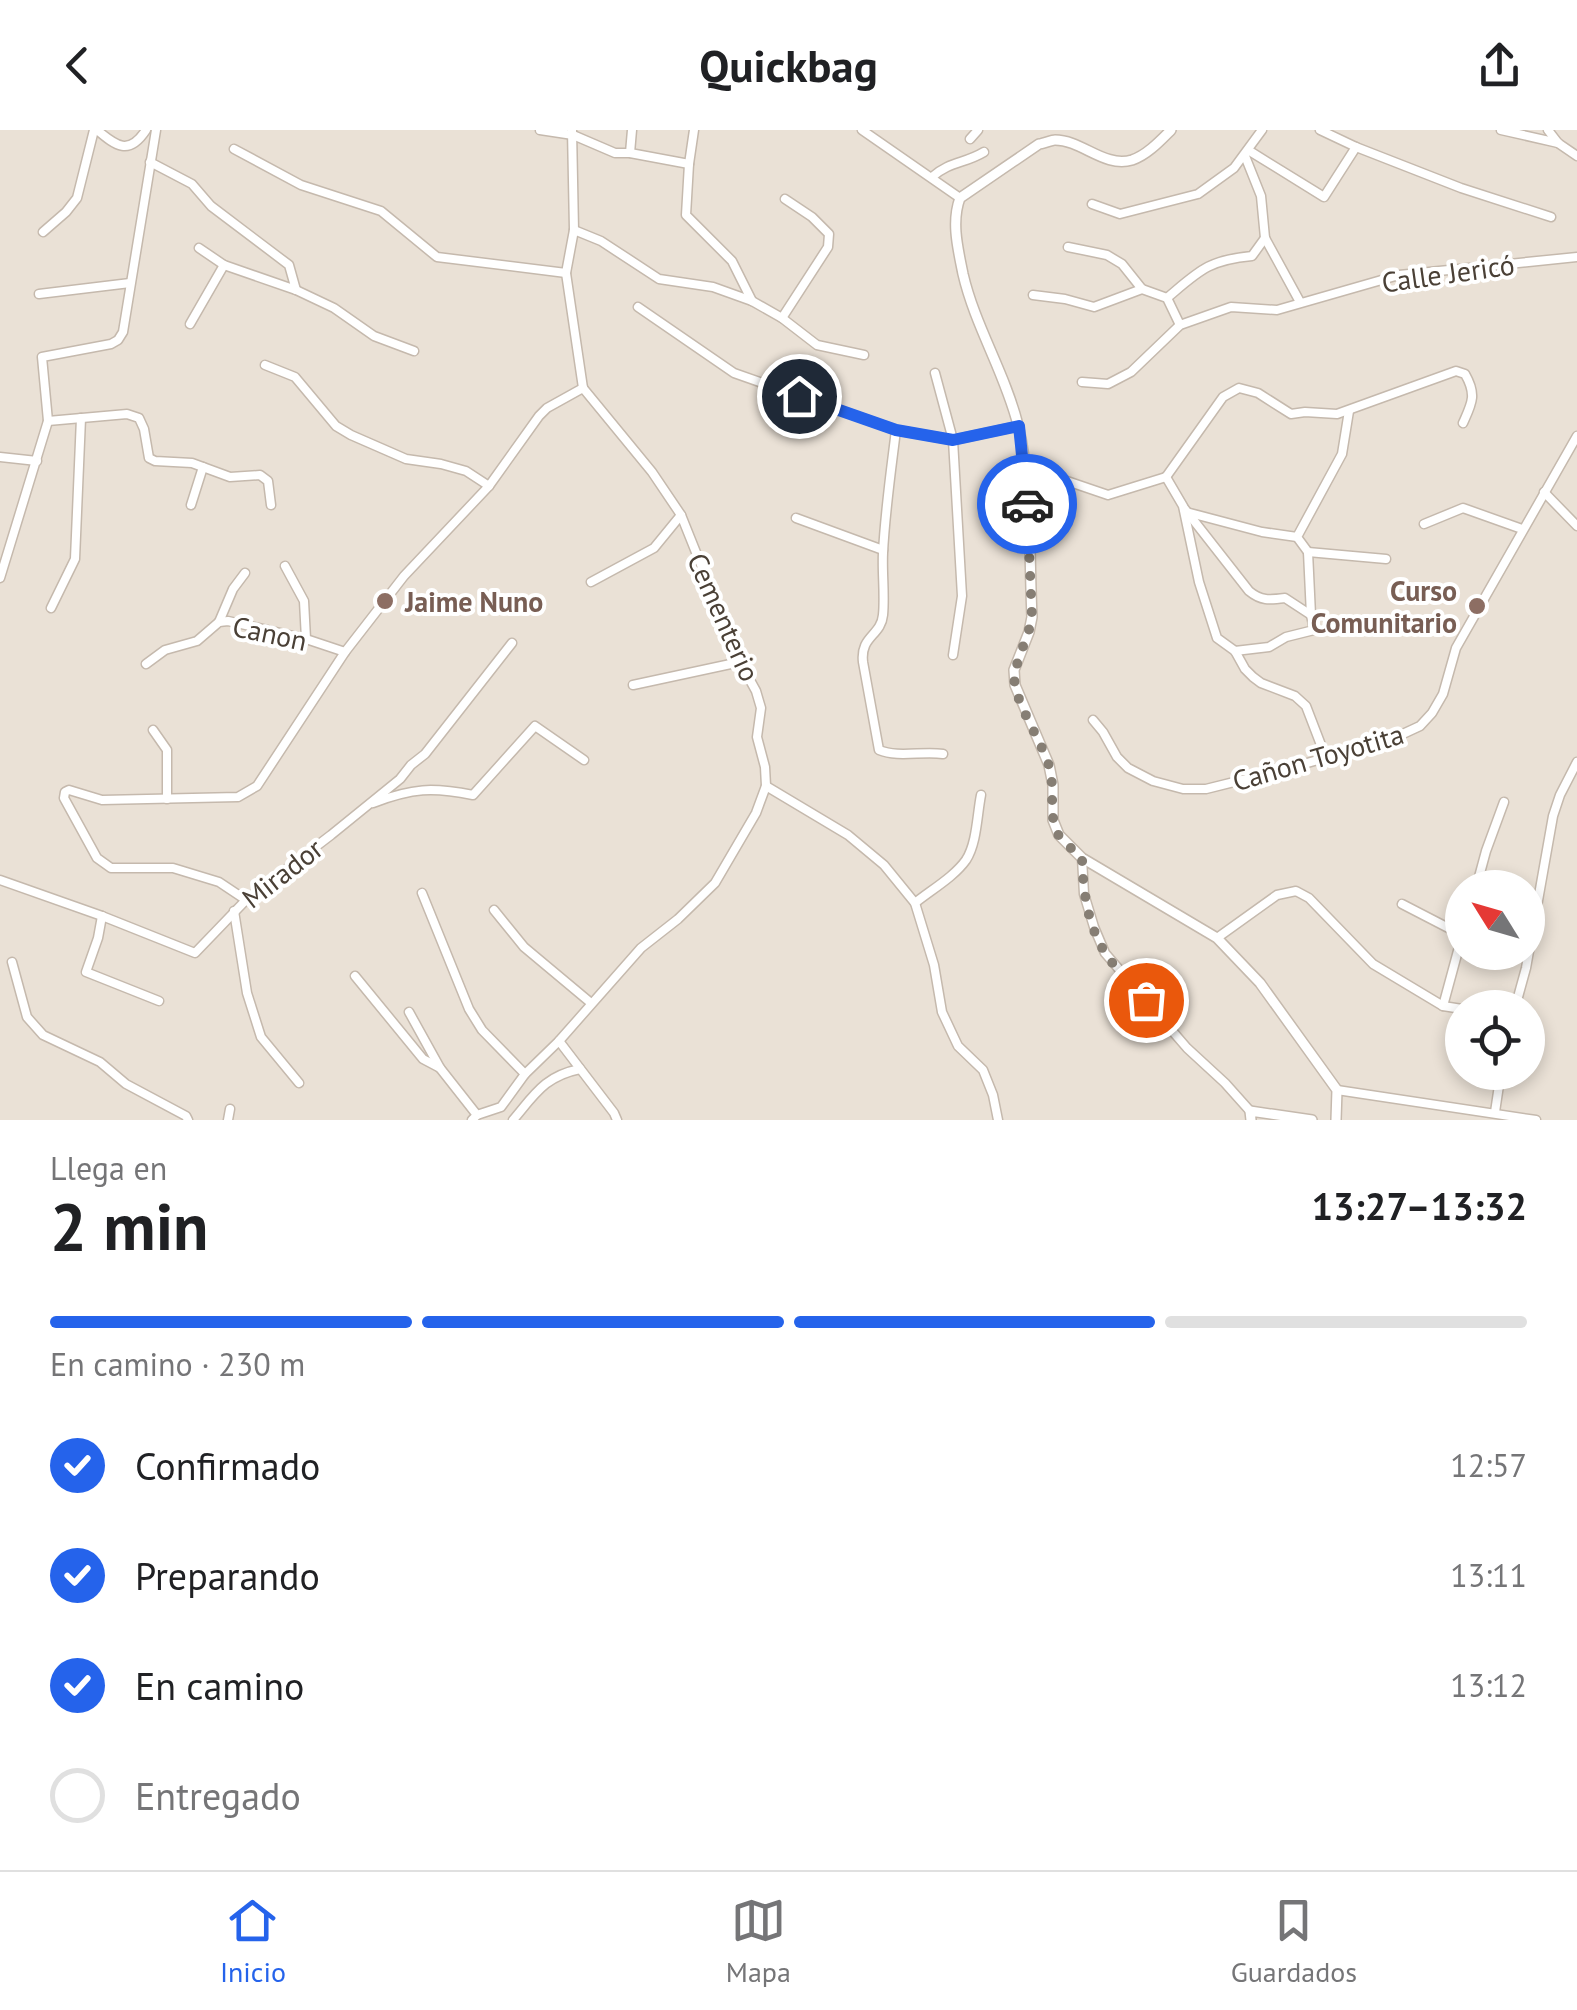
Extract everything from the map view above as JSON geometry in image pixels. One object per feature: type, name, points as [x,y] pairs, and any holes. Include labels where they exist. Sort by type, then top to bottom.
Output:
[{"type":"street","points":[[43,232],[77,198],[95,130],[117,146],[127,147],[146,130]]},
{"type":"street","points":[[0,578],[48,421],[42,357],[111,344],[123,332],[156,130]]},
{"type":"street","points":[[540,130],[572,132],[616,153],[689,164]]},
{"type":"street","points":[[630,153],[632,130]]},
{"type":"street","points":[[694,130],[686,215],[732,261],[752,301]]},
{"type":"street","points":[[862,130],[960,198]]},
{"type":"street","points":[[970,138],[978,130]]},
{"type":"street","points":[[1054,140],[1063,130]]},
{"type":"street","points":[[1170,130],[1131,160],[1104,159],[1054,140],[1040,144],[960,198],[956,208],[957,247],[968,292],[1019,426],[1026,482],[1032,617],[1014,670],[1014,685],[1049,765],[1059,836],[1082,858],[1217,938],[1260,984],[1337,1090],[1336,1120]]},
{"type":"street","points":[[1092,204],[1120,214],[1198,194],[1234,168],[1262,130]]},
{"type":"street","points":[[1320,130],[1461,188],[1551,218]]},
{"type":"street","points":[[1501,130],[1558,142]]},
{"type":"street","points":[[1548,130],[1577,156]]},
{"type":"street","points":[[246,900],[219,882],[173,868],[111,868],[97,858],[64,792],[102,800],[238,797],[256,786],[345,652],[404,576],[489,486],[539,416],[583,388],[566,272],[574,230],[572,132]]},
{"type":"street","points":[[1246,153],[1324,197],[1356,147]]},
{"type":"street","points":[[234,149],[301,185],[381,211],[437,257],[566,272]]},
{"type":"street","points":[[932,178],[944,167],[972,160],[984,152]]},
{"type":"street","points":[[1246,153],[1261,196],[1265,238],[1300,302]]},
{"type":"street","points":[[150,162],[192,184],[211,206],[290,264],[296,290]]},
{"type":"street","points":[[782,318],[828,247],[829,234],[786,199]]},
{"type":"street","points":[[574,230],[601,241],[659,279],[713,288],[752,301],[817,345],[864,354]]},
{"type":"street","points":[[1167,298],[1214,262],[1252,256],[1265,238]]},
{"type":"street","points":[[1068,247],[1122,264],[1142,289],[1167,298],[1180,324],[1131,372],[1108,384],[1082,382]]},
{"type":"street","points":[[200,248],[224,265],[296,290],[334,308],[374,336],[414,352]]},
{"type":"street","name":"Calle Jericó","points":[[1180,324],[1231,308],[1277,310],[1399,274],[1577,257]]},
{"type":"street","points":[[190,324],[224,265]]},
{"type":"street","points":[[40,294],[130,282]]},
{"type":"street","points":[[1033,295],[1094,307],[1142,289]]},
{"type":"street","points":[[638,307],[734,374],[896,430],[953,440],[1019,426]]},
{"type":"street","points":[[265,365],[294,377],[336,426],[351,435],[406,459],[466,471],[489,486]]},
{"type":"street","points":[[1026,482],[1064,480],[1108,494],[1166,478],[1224,397],[1239,388],[1258,393],[1291,414],[1337,414],[1456,371],[1466,374],[1472,386],[1472,402],[1462,423]]},
{"type":"street","points":[[935,373],[953,440],[962,596],[953,655]]},
{"type":"street","name":"Cementerio","points":[[583,388],[652,472],[681,515],[762,708],[757,737],[766,786]]},
{"type":"street","points":[[1297,538],[1342,454],[1349,411]]},
{"type":"street","points":[[48,421],[127,414],[138,418],[149,458],[192,463],[230,477],[260,475],[268,481],[271,505]]},
{"type":"street","points":[[51,608],[75,559],[81,418]]},
{"type":"street","points":[[896,430],[883,550],[882,622],[864,643],[862,652],[879,750],[889,754],[942,754]]},
{"type":"street","name":"Cañon Toyotita","points":[[1094,720],[1128,768],[1153,781],[1184,789],[1206,789],[1326,758],[1392,739],[1420,726],[1443,694],[1456,648],[1577,436]]},
{"type":"street","points":[[0,457],[38,461]]},
{"type":"street","points":[[191,505],[203,467]]},
{"type":"street","points":[[1166,478],[1249,591],[1259,599],[1285,598],[1311,615]]},
{"type":"street","points":[[1544,492],[1577,526]]},
{"type":"street","points":[[1424,524],[1463,508],[1522,529]]},
{"type":"street","points":[[1186,510],[1297,538],[1308,552],[1314,630],[1286,637],[1269,647],[1235,651]]},
{"type":"street","points":[[1186,510],[1199,582],[1216,638],[1235,651],[1260,683],[1296,696],[1306,706],[1326,758]]},
{"type":"street","points":[[591,582],[654,548],[681,515]]},
{"type":"street","points":[[796,518],[883,550]]},
{"type":"street","points":[[1308,552],[1386,559]]},
{"type":"street","points":[[285,566],[304,601],[306,638]]},
{"type":"street","points":[[219,622],[245,573]]},
{"type":"street","name":"Canon","points":[[146,664],[164,650],[197,641],[219,622],[228,621],[306,638],[345,652]]},
{"type":"street","name":"Mirador","points":[[0,880],[195,953],[246,900],[400,779],[425,754],[512,643]]},
{"type":"street","points":[[632,685],[740,662]]},
{"type":"street","points":[[364,806],[399,793],[436,788],[473,795],[535,726],[584,760]]},
{"type":"street","points":[[152,730],[167,750],[167,799]]},
{"type":"street","points":[[1520,990],[1553,816],[1577,762]]},
{"type":"street","points":[[409,1012],[440,1068],[475,1118],[502,1106],[525,1074],[641,948],[715,883],[756,812],[766,786],[848,834],[884,865],[915,902],[934,964],[942,1012],[958,1046],[983,1070],[998,1120]]},
{"type":"street","points":[[915,902],[966,860],[980,795]]},
{"type":"street","points":[[1481,870],[1504,802]]},
{"type":"street","points":[[1082,858],[1084,894],[1105,952],[1188,1048],[1226,1084],[1250,1115],[1312,1120]]},
{"type":"street","points":[[1217,938],[1277,895],[1296,891],[1309,898],[1373,964],[1443,1006],[1453,970]]},
{"type":"street","points":[[422,893],[468,1009],[482,1030],[525,1074]]},
{"type":"street","points":[[1402,904],[1445,927]]},
{"type":"street","points":[[494,910],[524,947],[592,1003]]},
{"type":"street","points":[[234,911],[247,993],[261,1037],[299,1083]]},
{"type":"street","points":[[102,916],[86,972],[159,1001]]},
{"type":"street","points":[[12,962],[27,1017],[43,1035],[100,1062],[126,1084],[188,1120]]},
{"type":"street","points":[[355,976],[424,1059],[440,1068]]},
{"type":"street","points":[[559,1041],[617,1120]]},
{"type":"street","points":[[513,1120],[545,1082],[580,1069]]},
{"type":"street","points":[[1337,1090],[1536,1120]]},
{"type":"street","points":[[1495,1112],[1499,1090]]},
{"type":"street","points":[[502,1106],[503,1120]]},
{"type":"street","points":[[228,1120],[230,1109]]},
{"type":"shaded area","points":[[0,130],[1577,130],[1577,1120],[0,1120]]},
{"type":"way so far","points":[[1027,504],[1032,617],[1014,670],[1014,685],[1049,765],[1059,836],[1082,858],[1084,894],[1094,927],[1105,952],[1146,1000]]},
{"type":"place","name":"Jaime Nuno","points":[[385,601]]},
{"type":"place","name":"Curso Comunitario","points":[[1477,606]]},
{"type":"route","points":[[799,396],[896,430],[953,440],[1019,426],[1027,504]]}]
